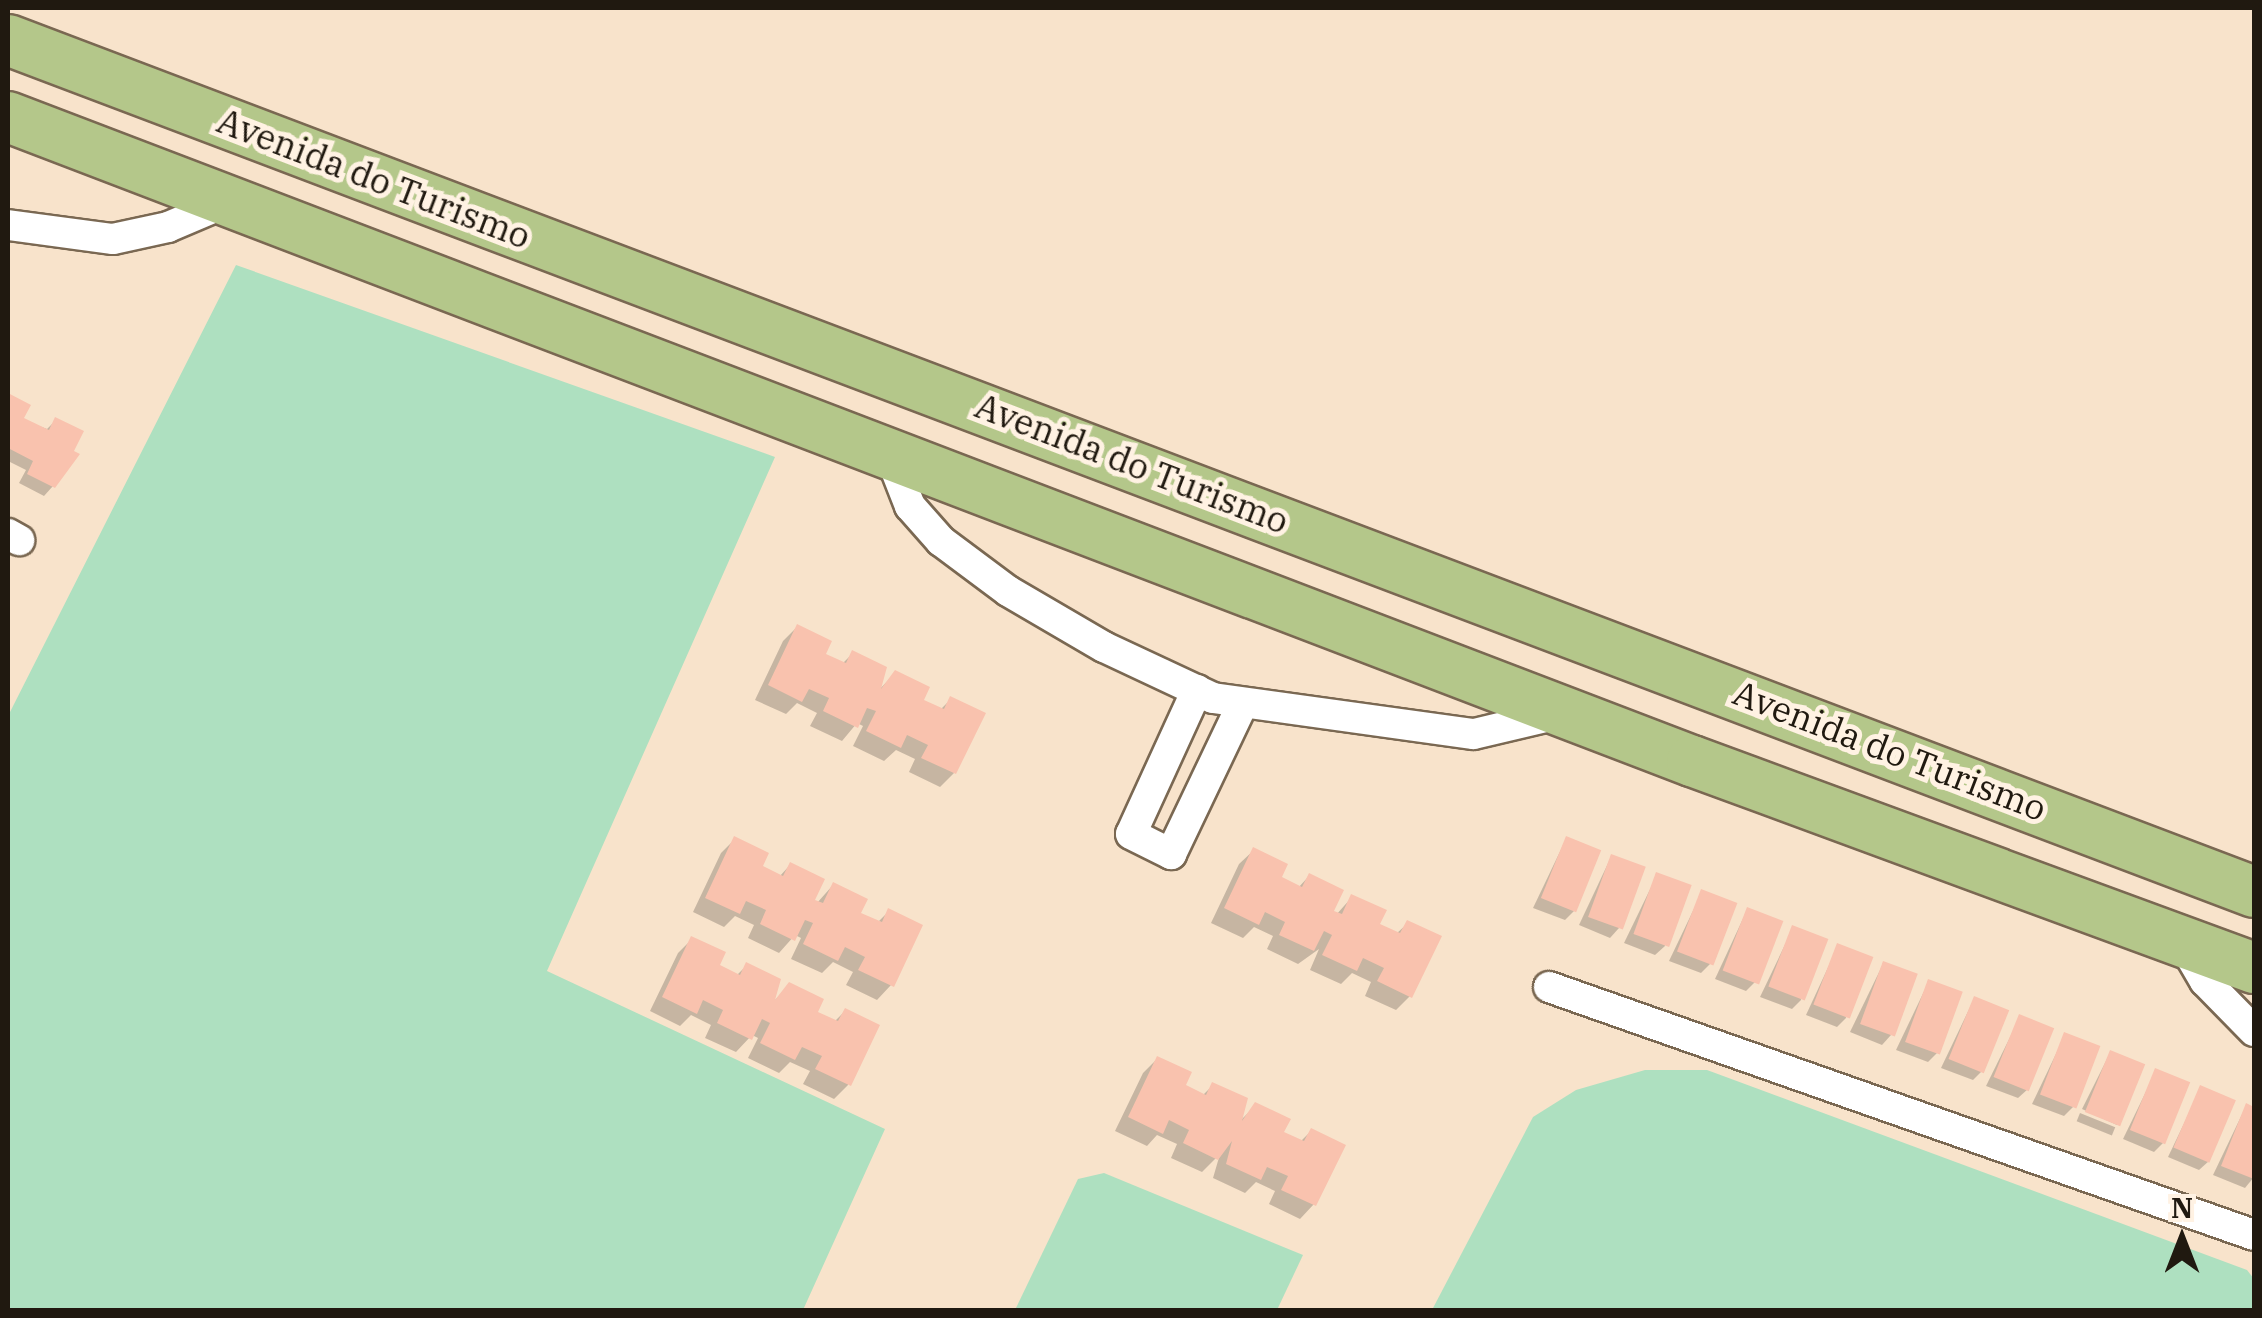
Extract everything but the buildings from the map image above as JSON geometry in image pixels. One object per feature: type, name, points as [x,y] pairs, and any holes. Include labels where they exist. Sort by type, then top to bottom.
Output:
[{"type":"highway","name":"Avenida do Turismo","points":[[8,40],[2254,892]]},
{"type":"highway","points":[[8,118],[1564,712],[2254,968]]},
{"type":"street","points":[[8,225],[113,238],[168,227],[227,202]]},
{"type":"street","points":[[890,455],[910,506],[941,542],[1056,619],[1197,690],[1244,703],[1474,734],[1564,712]]},
{"type":"street","points":[[1197,690],[1130,834],[1171,854],[1244,703]]},
{"type":"street","points":[[2181,940],[2205,981],[2254,1031]]},
{"type":"street","points":[[1549,987],[2254,1235]]},
{"type":"green space","points":[[236,265],[775,457],[547,971],[885,1129],[803,1310],[8,1310],[8,716]]},
{"type":"green space","points":[[1645,1070],[1707,1070],[2247,1270],[2254,1279],[2254,1310],[1432,1310],[1533,1117],[1576,1090]]},
{"type":"green space","points":[[1104,1173],[1303,1255],[1277,1310],[1015,1310],[1078,1179]]}]
